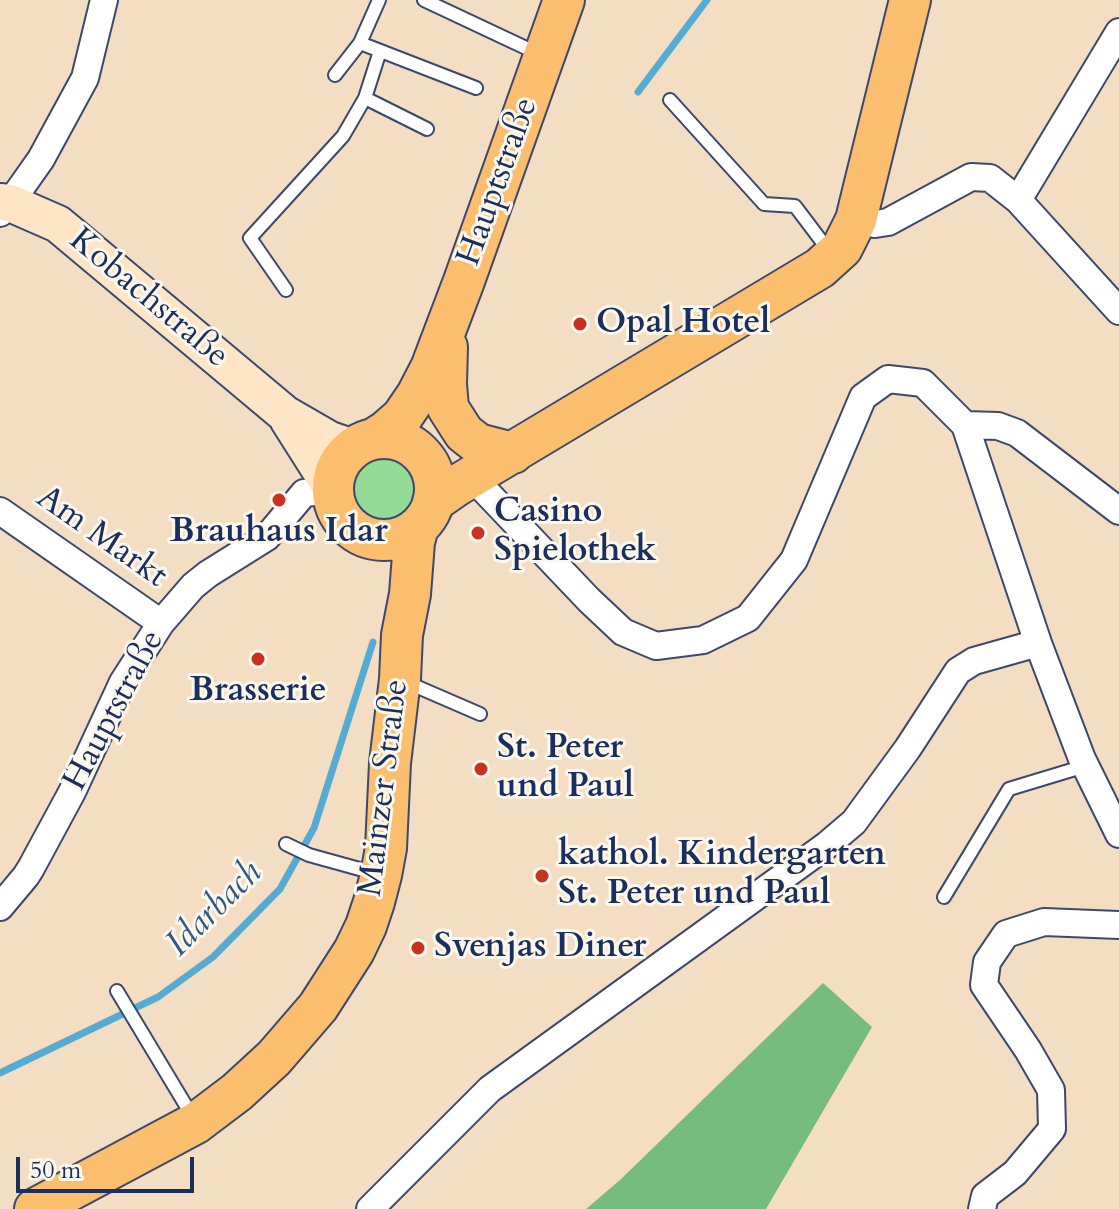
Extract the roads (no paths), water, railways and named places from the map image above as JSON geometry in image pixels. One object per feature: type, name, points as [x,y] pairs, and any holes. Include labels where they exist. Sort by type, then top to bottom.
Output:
[{"type":"main road","name":"Hauptstraße","points":[[364,443],[386,431],[402,417],[431,368],[564,0]]},
{"type":"main road","points":[[426,515],[434,478],[424,456],[405,441],[393,438],[364,443],[337,467],[333,490],[342,519],[355,531],[378,540],[408,534],[472,477],[820,268],[842,248],[856,220],[910,0]]},
{"type":"main road","points":[[448,323],[448,408],[464,433],[478,444],[513,453]]},
{"type":"main road","name":"Mainzer Straße","points":[[35,1209],[196,1123],[237,1092],[291,1040],[335,982],[366,926],[381,875],[386,848],[402,635],[410,594],[414,542],[426,515]]},
{"type":"main road","name":"Mainzer Straße","points":[[366,537],[385,574],[402,635]]},
{"type":"street","points":[[3,206],[41,159],[85,78],[104,0]]},
{"type":"street","points":[[1018,200],[1119,32]]},
{"type":"street","points":[[856,220],[875,224],[888,222],[971,177],[990,178],[1018,200],[1119,311]]},
{"type":"street","name":"Kobachstraße","points":[[3,206],[58,224],[285,414],[330,440],[364,443]]},
{"type":"street","points":[[472,477],[623,632],[656,646],[703,640],[748,618],[794,560],[863,397],[888,379],[923,383],[965,425],[1038,643],[1085,766],[1119,834]]},
{"type":"street","name":"Kobachstraße","points":[[285,414],[333,490]]},
{"type":"street","points":[[965,425],[998,426],[1017,433],[1119,511]]},
{"type":"street","name":"Hauptstraße","points":[[0,907],[26,876],[72,792],[123,682],[161,623],[193,586],[267,537],[304,493],[333,490]]},
{"type":"street","name":"Am Markt","points":[[0,511],[161,623]]},
{"type":"street","points":[[370,1209],[490,1089],[827,845],[854,822],[908,748],[958,671],[974,661],[1038,643]]},
{"type":"street","points":[[982,1209],[985,1196],[1015,1173],[1052,1129],[1051,1090],[984,985],[987,962],[1006,934],[1044,922],[1119,925]]},
{"type":"lane","points":[[335,75],[360,43],[379,0]]},
{"type":"lane","points":[[424,0],[544,56]]},
{"type":"lane","points":[[360,43],[476,88]]},
{"type":"lane","points":[[286,290],[250,238],[343,136],[365,98],[380,51]]},
{"type":"lane","points":[[365,98],[427,129]]},
{"type":"lane","points":[[670,100],[764,204],[795,206],[833,257]]},
{"type":"lane","points":[[400,679],[480,714]]},
{"type":"lane","points":[[944,897],[1009,789],[1085,766]]},
{"type":"lane","points":[[286,844],[309,855],[381,875]]},
{"type":"lane","points":[[117,991],[196,1123]]},
{"type":"waterway","name":"Idarbach","points":[[638,92],[707,0]]},
{"type":"waterway","name":"Idarbach","points":[[0,1073],[158,997],[213,957],[280,889],[314,828],[373,642]]},
{"type":"place","name":"Opal Hotel","points":[[580,324]]},
{"type":"place","name":"Brauhaus Idar","points":[[279,500]]},
{"type":"place","name":"Casino Spielothek","points":[[478,533]]},
{"type":"place","name":"Brasserie","points":[[258,659]]},
{"type":"place","name":"St. Peter und Paul","points":[[481,769]]},
{"type":"place","name":"kathol. Kindergarten St. Peter und Paul","points":[[542,876]]},
{"type":"place","name":"Svenjas Diner","points":[[418,948]]}]
